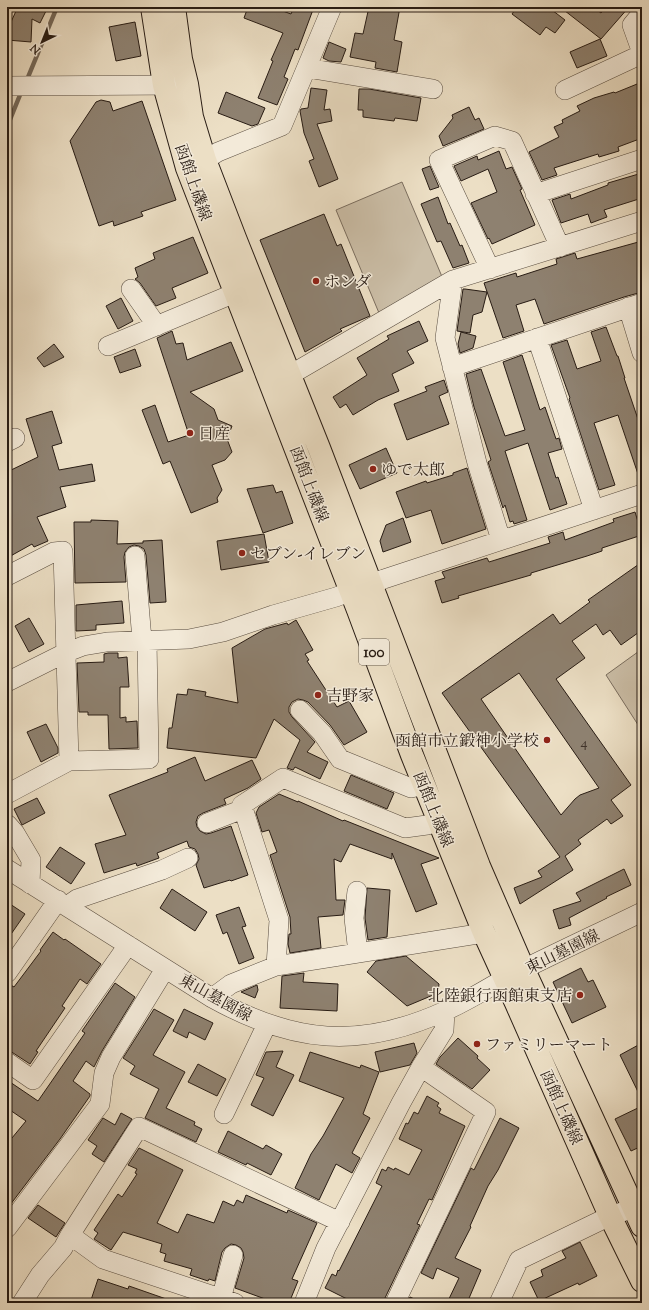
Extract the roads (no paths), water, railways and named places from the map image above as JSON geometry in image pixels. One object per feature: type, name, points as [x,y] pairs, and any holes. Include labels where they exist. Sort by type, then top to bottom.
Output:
[{"type":"main road","name":"函館上磯線","points":[[152,7],[164,85],[187,168],[351,591],[438,822],[484,933],[514,974],[639,1212]]},
{"type":"main road","name":"函館上磯線","points":[[174,7],[181,60],[187,84],[192,117],[205,160],[290,375],[479,866],[514,974],[610,1216],[642,1281]]},
{"type":"street","points":[[205,160],[218,152],[282,126],[332,7]]},
{"type":"street","points":[[565,90],[642,54],[632,25],[642,13]]},
{"type":"street","points":[[307,68],[432,89]]},
{"type":"street","points":[[10,86],[187,84]]},
{"type":"street","points":[[490,269],[439,160],[494,136],[512,142],[560,247]]},
{"type":"street","points":[[536,194],[642,159]]},
{"type":"street","points":[[290,375],[452,280],[642,221]]},
{"type":"street","points":[[452,280],[445,338],[477,463],[501,540]]},
{"type":"street","points":[[131,289],[157,326]]},
{"type":"street","points":[[108,346],[235,293]]},
{"type":"street","points":[[452,366],[635,305],[642,353]]},
{"type":"street","points":[[537,338],[594,510]]},
{"type":"street","points":[[9,674],[89,645],[106,642],[189,639],[223,632],[273,614],[336,598],[371,584],[642,494]]},
{"type":"street","points":[[7,576],[54,552],[62,551],[68,761]]},
{"type":"street","points":[[7,794],[68,761],[149,759],[144,640],[135,556]]},
{"type":"street","points":[[300,710],[322,733],[340,759],[412,788],[424,785]]},
{"type":"street","points":[[276,966],[279,920],[242,805],[283,778],[405,828],[438,822]]},
{"type":"street","points":[[207,823],[243,809]]},
{"type":"street","points":[[7,824],[15,833],[31,860],[30,884]]},
{"type":"street","points":[[7,973],[62,903],[162,870],[188,858]]},
{"type":"street","name":"東山墓園線","points":[[7,869],[212,998],[234,1010],[267,1024],[296,1033],[314,1036],[352,1036],[409,1026],[445,1011],[514,974],[642,912]]},
{"type":"street","points":[[357,890],[354,918],[358,953]]},
{"type":"street","points":[[212,998],[231,984],[276,966],[484,933]]},
{"type":"street","points":[[7,1062],[33,1080],[128,945]]},
{"type":"street","points":[[7,1228],[100,1104],[104,1073],[111,1057],[165,968]]},
{"type":"street","points":[[304,1303],[326,1248],[420,1067],[444,1030],[445,1011]]},
{"type":"street","points":[[224,1114],[267,1024]]},
{"type":"street","points":[[394,1303],[486,1112],[420,1067]]},
{"type":"street","points":[[22,1303],[40,1275],[63,1248],[139,1126],[340,1222]]},
{"type":"street","points":[[499,1303],[519,1260],[610,1216],[639,1212]]},
{"type":"street","points":[[70,1235],[103,1259],[228,1301],[233,1255]]},
{"type":"waterway","points":[[26,82],[57,7]]},
{"type":"waterway","points":[[7,127],[22,90]]},
{"type":"place","name":"ホンダ","points":[[316,281]]},
{"type":"place","name":"日産","points":[[190,433]]},
{"type":"place","name":"ゆで太郎","points":[[373,469]]},
{"type":"place","name":"セブン-イレブン","points":[[242,553]]},
{"type":"place","name":"吉野家","points":[[318,695]]},
{"type":"place","name":"函館市立鍛神小学校","points":[[547,740]]},
{"type":"place","name":"北陸銀行函館東支店","points":[[580,995]]},
{"type":"place","name":"ファミリーマート","points":[[477,1044]]}]
